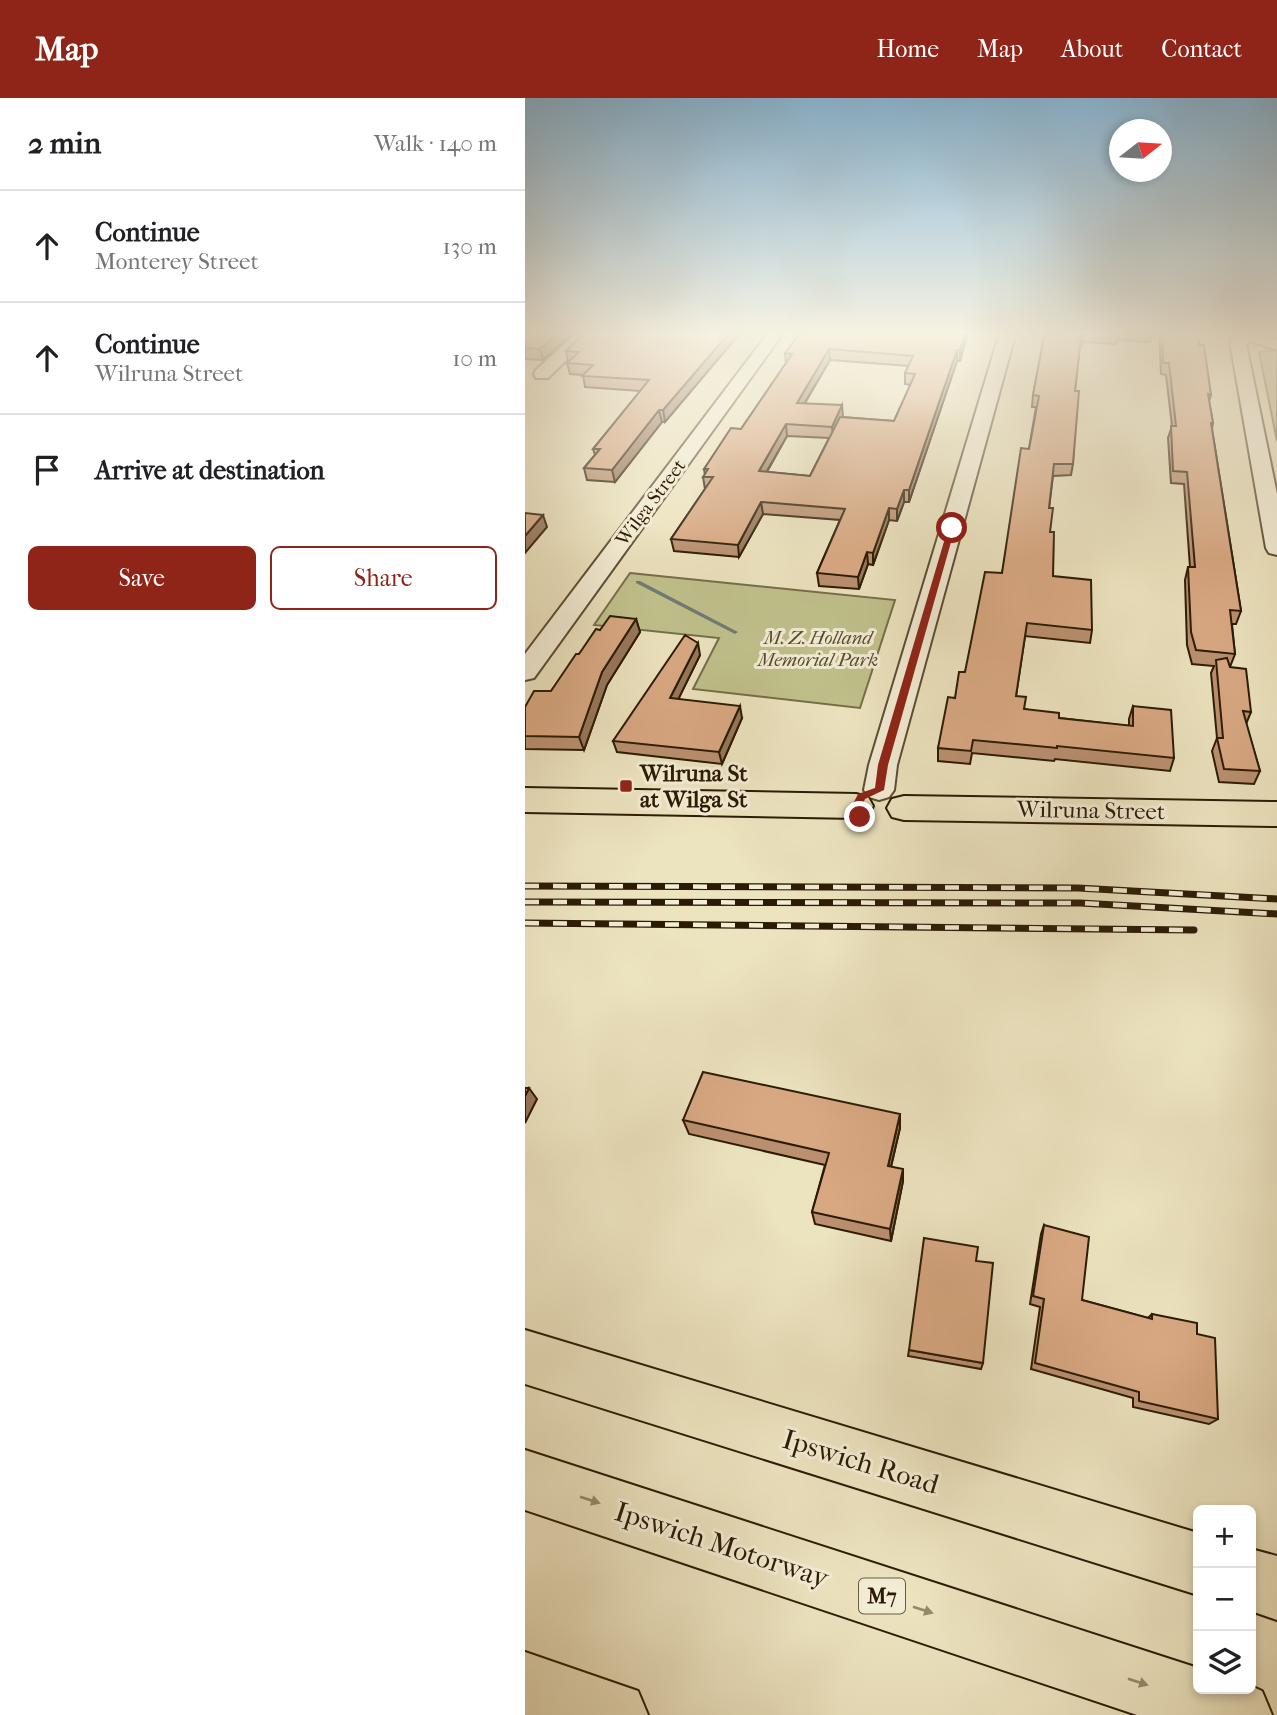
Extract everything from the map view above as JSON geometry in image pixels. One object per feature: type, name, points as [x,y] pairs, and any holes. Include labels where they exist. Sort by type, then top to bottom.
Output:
[{"type":"main road","name":"Wilruna Street","points":[[525,800],[880,802],[1277,814]]},
{"type":"main road","name":"Ipswich Road","points":[[525,1357],[1193,1562]]},
{"type":"main road","name":"Ipswich Motorway","points":[[525,1480],[1238,1715]]},
{"type":"main road","points":[[1256,1582],[1277,1588]]},
{"type":"main road","points":[[525,1685],[614,1715]]},
{"type":"street","name":"Wilga Street","points":[[525,672],[721,407]]},
{"type":"street","points":[[880,802],[883,765],[986,407]]},
{"type":"street","points":[[1250,407],[1277,548]]},
{"type":"green space","points":[[1270,407],[1277,407],[1277,441]]},
{"type":"green space","name":"M. Z. Holland Memorial Park","points":[[630,573],[895,600],[860,708],[693,689],[719,638],[594,625]]},
{"type":"building","points":[[627,407],[665,407],[659,410],[612,470],[584,468],[600,449],[593,449]]},
{"type":"building","points":[[756,407],[841,407],[832,427],[786,424],[759,471],[810,476],[840,417],[894,421],[900,407],[937,407],[909,490],[904,490],[897,509],[889,508],[873,553],[867,552],[858,577],[817,573],[845,509],[761,502],[738,545],[671,539],[713,477],[703,477],[708,469],[704,469],[731,428],[741,429]]},
{"type":"building","points":[[1037,407],[1078,407],[1073,464],[1054,464],[1049,508],[1053,508],[1050,532],[1054,532],[1053,576],[1091,580],[1092,630],[1027,623],[1016,696],[1026,697],[1024,709],[1059,713],[1059,718],[1133,726],[1133,706],[1171,710],[1174,758],[973,740],[971,751],[938,748],[948,697],[955,698],[959,672],[965,672],[985,572],[1002,573],[1021,448],[1029,449]]},
{"type":"building","points":[[1174,407],[1210,407],[1241,611],[1230,610],[1235,654],[1196,650],[1191,632],[1188,567],[1195,567],[1187,472],[1173,471],[1171,426],[1176,426]]},
{"type":"building","points":[[525,513],[543,515],[525,536]]},
{"type":"building","points":[[610,616],[636,619],[602,672],[579,737],[525,736],[525,707],[534,691],[551,691],[576,654],[579,654],[596,629],[600,630]]},
{"type":"building","points":[[685,635],[698,643],[670,698],[740,706],[719,752],[613,741]]},
{"type":"building","points":[[1227,658],[1230,667],[1246,669],[1251,712],[1243,711],[1260,771],[1224,769],[1217,738],[1223,738],[1216,660]]},
{"type":"building","points":[[703,1072],[900,1114],[888,1166],[903,1169],[890,1229],[812,1212],[829,1153],[683,1120]]},
{"type":"building","points":[[1044,1225],[1089,1237],[1082,1300],[1152,1319],[1152,1314],[1197,1323],[1197,1334],[1215,1338],[1218,1419],[1139,1401],[1139,1392],[1035,1363],[1044,1299],[1033,1296]]},
{"type":"building","points":[[924,1238],[978,1247],[976,1261],[993,1263],[983,1363],[909,1350]]},
{"type":"waterway","points":[[638,582],[735,632]]},
{"type":"railway","points":[[525,886],[1078,888],[1277,899]]},
{"type":"railway","points":[[525,902],[1080,903],[1277,914]]},
{"type":"railway","points":[[525,923],[1194,930]]},
{"type":"place","name":"Wilruna St at Wilga St","points":[[626,786]]},
{"type":"route","points":[[860,817],[856,806],[861,797],[879,790],[883,765],[952,528]]}]
